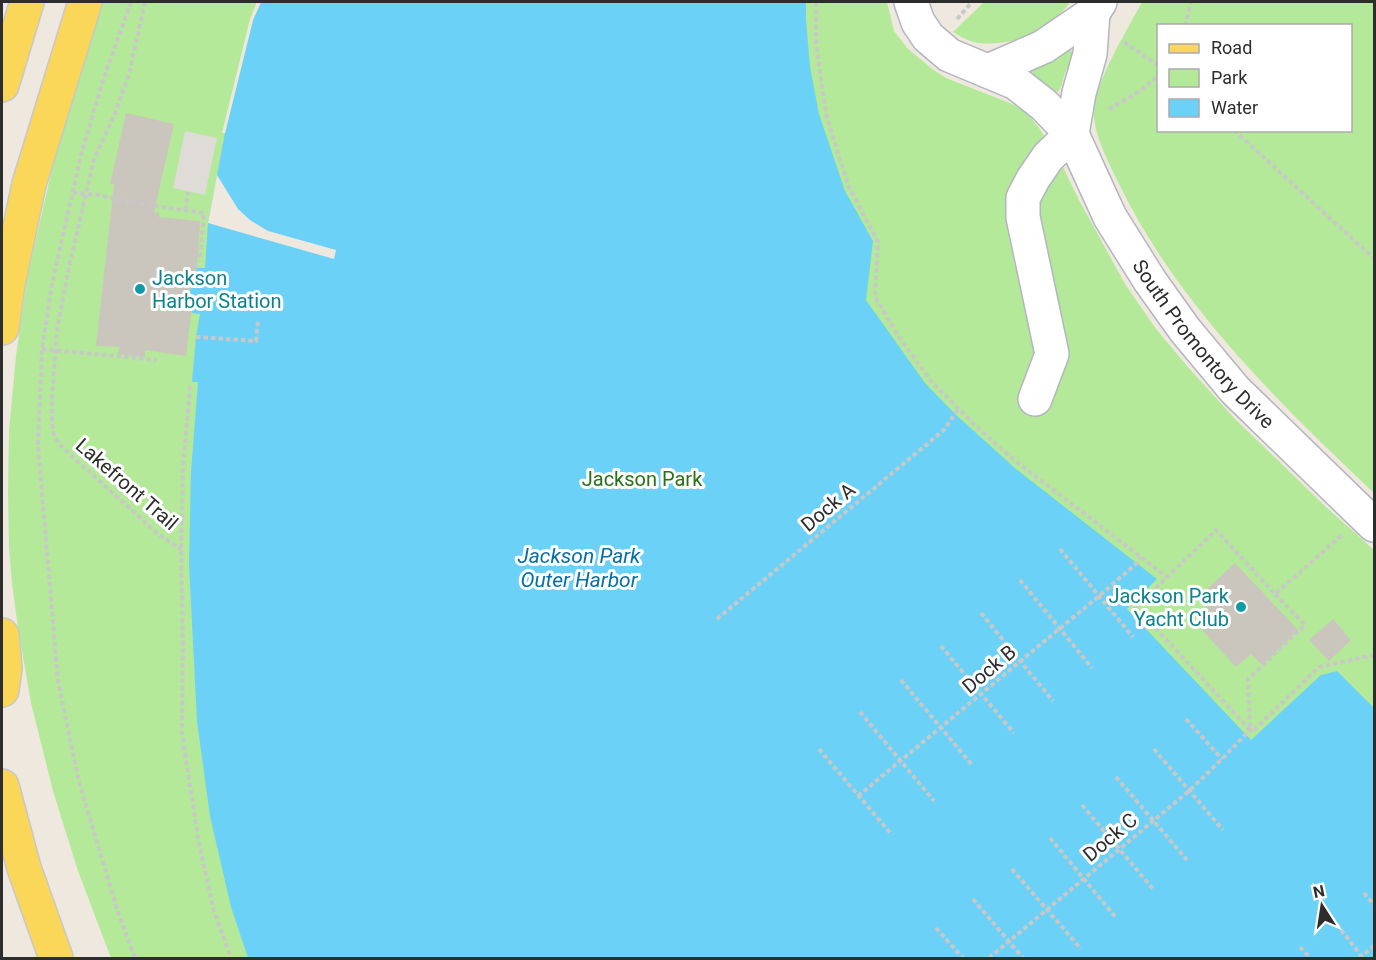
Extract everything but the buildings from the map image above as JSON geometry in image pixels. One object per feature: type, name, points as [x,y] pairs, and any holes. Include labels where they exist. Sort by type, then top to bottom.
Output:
[{"type":"main road","points":[[2,85],[27,2]]},
{"type":"main road","points":[[2,328],[8,284],[29,184],[85,2]]},
{"type":"main road","points":[[2,635],[5,668],[2,690]]},
{"type":"main road","points":[[2,786],[24,868],[56,958]]},
{"type":"street","name":"South Promontory Drive","points":[[911,2],[918,22],[928,37],[949,55],[1016,83],[1044,105],[1072,134],[1110,217],[1150,281],[1185,330],[1235,390],[1370,512]]},
{"type":"street","points":[[988,71],[1043,47],[1097,7]]},
{"type":"street","points":[[1035,399],[1052,354],[1023,218],[1023,198],[1048,157],[1072,134],[1078,93],[1090,54],[1097,7]]},
{"type":"path","points":[[131,2],[103,80],[81,155],[52,284],[42,349],[38,446],[58,681],[79,782],[118,912],[135,958]]},
{"type":"path","name":"Lakefront Trail","points":[[145,2],[129,74],[115,113],[94,159],[69,267],[55,351],[52,423],[54,436],[61,446],[159,535],[181,549],[182,734],[199,844],[214,911],[231,958]]},
{"type":"path","points":[[816,2],[816,43],[826,114],[848,185],[878,242],[875,297],[899,337],[931,381],[1013,459],[1167,577]]},
{"type":"path","points":[[957,19],[972,2]]},
{"type":"path","points":[[1186,24],[1191,2]]},
{"type":"path","points":[[1122,40],[1157,64]]},
{"type":"path","points":[[1072,134],[1094,117],[1140,91],[1157,77]]},
{"type":"path","points":[[1236,132],[1374,258]]},
{"type":"path","points":[[184,210],[188,192]]},
{"type":"path","points":[[73,193],[99,195],[122,201],[204,213],[200,261]]},
{"type":"path","points":[[196,337],[256,341],[258,321]]},
{"type":"path","points":[[42,349],[157,360]]},
{"type":"path","points":[[181,549],[183,469],[190,386]]},
{"type":"path","name":"Dock A","points":[[717,619],[944,430],[958,409]]},
{"type":"path","points":[[1275,594],[1370,512]]},
{"type":"path","points":[[1216,530],[1305,625],[1248,679],[1250,730],[1136,608],[1216,530]]},
{"type":"path","points":[[1060,549],[1133,637]]},
{"type":"path","name":"Dock B","points":[[858,796],[1100,597],[1137,563],[1140,556]]},
{"type":"path","points":[[1020,580],[1092,668]]},
{"type":"path","points":[[981,613],[1053,700]]},
{"type":"path","points":[[941,646],[1014,733]]},
{"type":"path","name":"Dock C","points":[[988,958],[1189,791],[1245,734],[1250,730],[1252,732],[1319,667],[1374,655]]},
{"type":"path","points":[[901,680],[974,766]]},
{"type":"path","points":[[860,712],[934,801]]},
{"type":"path","points":[[1186,718],[1222,759]]},
{"type":"path","points":[[819,749],[892,835]]},
{"type":"path","points":[[1154,749],[1223,831]]},
{"type":"path","points":[[1116,777],[1187,860]]},
{"type":"path","points":[[1082,805],[1153,889]]},
{"type":"path","points":[[1050,838],[1118,919]]},
{"type":"path","points":[[1012,869],[1081,949]]},
{"type":"path","points":[[1364,893],[1374,905]]},
{"type":"path","points":[[972,899],[1023,958]]},
{"type":"path","points":[[1332,918],[1361,958],[1374,946]]},
{"type":"path","points":[[936,928],[963,958]]},
{"type":"path","points":[[1300,947],[1310,958]]},
{"type":"green space","name":"Jackson Park Outer Harbor","points":[[103,2],[887,2],[894,31],[907,48],[931,68],[946,78],[1012,104],[1027,113],[1059,159],[1125,284],[1156,329],[1234,418],[1374,550],[1374,958],[111,958],[78,871],[53,791],[31,703],[12,583],[8,492],[9,431],[16,356],[27,279],[58,142]]},
{"type":"green space","points":[[984,2],[1066,2],[1069,4],[1055,20],[1042,29],[1016,40],[979,43],[953,32]]},
{"type":"green space","points":[[1142,2],[1374,2],[1374,493],[1301,423],[1232,349],[1199,310],[1142,227],[1106,158],[1099,140],[1094,114],[1099,87]]},
{"type":"green space","points":[[1071,50],[1072,59],[1058,92],[1033,75],[1032,71],[1035,68]]},
{"type":"shaded area","points":[[185,131],[217,138],[205,195],[173,188]]},
{"type":"water","name":"Jackson Park Outer Harbor","points":[[261,2],[806,2],[810,67],[819,114],[845,191],[873,241],[866,300],[925,383],[955,414],[1016,469],[1157,579],[1127,609],[1251,740],[1321,675],[1337,671],[1374,708],[1374,958],[248,958],[231,907],[210,816],[197,721],[189,564],[191,472],[198,382],[192,382],[200,314],[192,313],[192,307],[175,305],[197,268],[205,268],[208,223],[225,133],[253,20]]},
{"type":"pier","points":[[257,2],[261,2],[253,20],[225,133],[222,133],[250,19]]},
{"type":"pier","points":[[217,175],[238,209],[250,220],[268,231],[336,250],[334,259],[208,223]]},
{"type":"place","name":"Jackson Harbor Station","points":[[140,289]]},
{"type":"place","name":"Jackson Park Yacht Club","points":[[1241,607]]},
{"type":"park label","name":"Jackson Park","points":[[642,479]]}]
